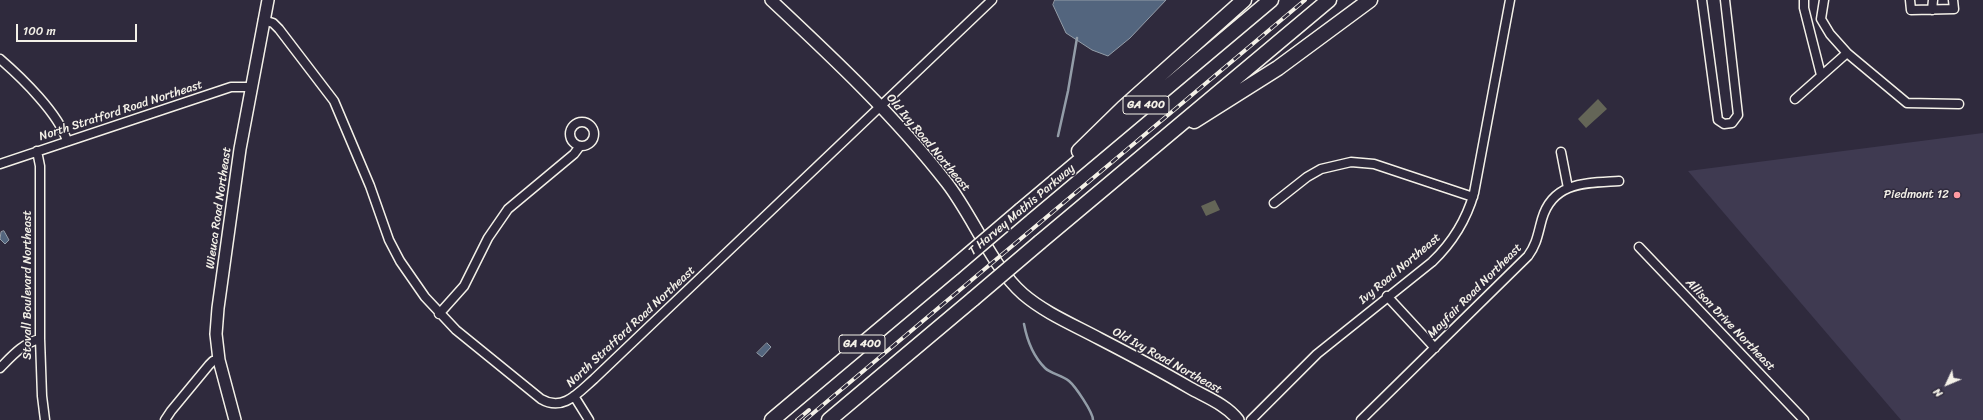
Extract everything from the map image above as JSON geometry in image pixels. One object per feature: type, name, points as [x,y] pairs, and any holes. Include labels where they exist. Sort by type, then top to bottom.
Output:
[{"type":"highway","points":[[1021,210],[1118,113],[1244,0]]},
{"type":"highway","name":"T Harvey Mathis Parkway","points":[[772,420],[1272,0]]},
{"type":"highway","name":"GA 400","points":[[829,420],[1329,0]]},
{"type":"highway","points":[[1166,136],[1213,111],[1252,86],[1331,30],[1370,0]]},
{"type":"street","name":"Wieuca Road Northeast","points":[[235,420],[219,360],[216,334],[218,308],[240,149],[263,20],[268,0]]},
{"type":"street","name":"Old Ivy Road Northeast","points":[[771,0],[855,80],[880,106],[946,182],[1001,267],[1021,292],[1043,309],[1225,408],[1238,420]]},
{"type":"street","name":"North Stratford Road Northeast","points":[[263,20],[273,24],[279,29],[334,101],[368,180],[389,240],[408,273],[439,314],[456,330],[541,399],[553,404],[561,404],[574,396],[992,0]]},
{"type":"street","name":"Ivy Road Northeast","points":[[1251,420],[1317,354],[1444,251],[1459,231],[1469,211],[1473,197],[1510,0]]},
{"type":"street","points":[[1702,0],[1718,120],[1724,124],[1732,123],[1738,115],[1725,0]]},
{"type":"street","points":[[1804,0],[1804,8],[1821,75]]},
{"type":"street","points":[[1824,0],[1821,19],[1830,34],[1847,53],[1907,103],[1959,104]]},
{"type":"street","points":[[1910,0],[1911,10],[1954,9],[1953,0]]},
{"type":"street","points":[[1932,10],[1933,0]]},
{"type":"street","points":[[1807,21],[1822,16]]},
{"type":"street","points":[[1795,99],[1847,53]]},
{"type":"street","points":[[0,59],[36,94],[61,126],[67,140]]},
{"type":"street","name":"North Stratford Road Northeast","points":[[0,164],[67,140],[232,87],[251,86]]},
{"type":"street","points":[[439,314],[464,286],[499,219],[508,209],[574,154],[580,146]]},
{"type":"street","name":"Stovall Boulevard Northeast","points":[[37,151],[40,166],[40,339],[42,396],[45,420]]},
{"type":"street","points":[[1561,152],[1568,188]]},
{"type":"street","points":[[1274,203],[1294,185],[1314,173],[1336,165],[1351,162],[1374,164],[1473,197]]},
{"type":"street","name":"Mayfair Road Northeast","points":[[1361,420],[1528,256],[1537,242],[1547,208],[1555,196],[1568,188],[1583,183],[1619,181]]},
{"type":"street","name":"Allison Drive Northeast","points":[[1639,247],[1804,420]]},
{"type":"street","points":[[1387,296],[1435,348]]},
{"type":"street","points":[[0,368],[23,346],[30,341],[40,339]]},
{"type":"street","points":[[165,420],[209,365],[213,361],[219,360]]},
{"type":"street","points":[[574,396],[590,420]]},
{"type":"shaded area","points":[[1983,133],[1983,420],[1901,420],[1688,171]]},
{"type":"green space","points":[[1598,99],[1607,109],[1586,128],[1578,119]]},
{"type":"green space","points":[[1215,200],[1220,210],[1206,216],[1201,206]]},
{"type":"water","points":[[1055,0],[1166,0],[1130,38],[1108,56],[1092,50],[1066,33],[1053,5]]},
{"type":"water","points":[[4,231],[9,240],[5,244],[0,239],[1,232]]},
{"type":"water","points":[[767,343],[771,347],[762,357],[757,353]]},
{"type":"waterway","points":[[1058,136],[1068,91],[1077,38]]},
{"type":"waterway","points":[[1024,324],[1029,342],[1037,358],[1047,370],[1066,379],[1072,384],[1087,405],[1093,420]]},
{"type":"railway","points":[[805,420],[1305,0]]},
{"type":"railway","points":[[797,420],[809,410]]},
{"type":"place","name":"Piedmont 12","points":[[1957,195]]}]
